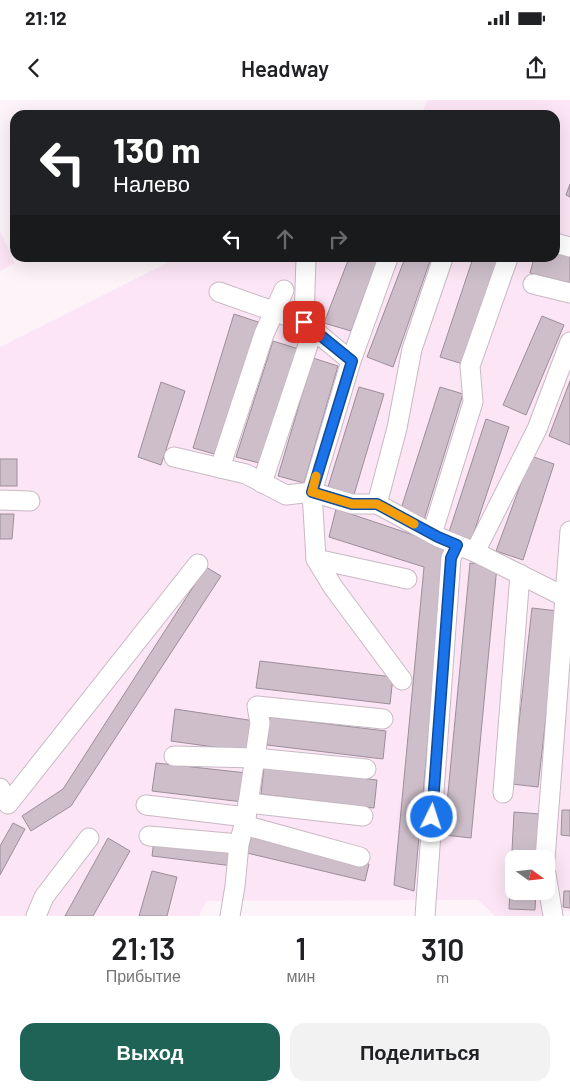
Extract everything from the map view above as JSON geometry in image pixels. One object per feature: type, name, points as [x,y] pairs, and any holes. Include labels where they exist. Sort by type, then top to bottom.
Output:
[{"type":"lane","points":[[262,483],[309,342],[304,322],[306,262]]},
{"type":"lane","points":[[387,262],[352,361],[312,492],[316,559],[333,587],[402,680]]},
{"type":"lane","points":[[377,504],[397,428],[412,349],[442,262]]},
{"type":"lane","points":[[432,534],[473,402],[470,366],[507,262]]},
{"type":"lane","points":[[533,284],[570,293]]},
{"type":"lane","points":[[220,468],[264,334],[284,290]]},
{"type":"lane","points":[[219,292],[304,322],[352,361]]},
{"type":"lane","points":[[475,552],[537,429],[570,342]]},
{"type":"lane","points":[[174,457],[246,474],[286,495],[312,492],[352,504],[377,504],[432,534],[475,552],[565,598]]},
{"type":"lane","points":[[0,500],[30,501]]},
{"type":"lane","points":[[546,850],[563,711],[565,598],[570,531]]},
{"type":"lane","points":[[425,916],[451,558],[457,545]]},
{"type":"lane","points":[[316,559],[407,579]]},
{"type":"lane","points":[[0,788],[8,804],[198,564]]},
{"type":"lane","points":[[503,793],[520,574]]},
{"type":"lane","points":[[230,916],[235,886],[238,844],[246,815],[260,722],[257,706],[383,719]]},
{"type":"lane","points":[[174,756],[255,758],[366,769]]},
{"type":"lane","points":[[146,805],[246,815],[364,816]]},
{"type":"lane","points":[[246,815],[360,857]]},
{"type":"lane","points":[[149,836],[238,844]]},
{"type":"lane","points":[[36,916],[44,896],[89,838]]},
{"type":"lane","points":[[550,900],[553,916]]},
{"type":"shaded area","points":[[427,100],[570,100],[570,911],[558,911],[552,916],[495,916],[478,900],[206,901],[199,916],[0,916],[0,347],[169,262],[560,262],[560,110],[423,110]]},
{"type":"shaded area","points":[[0,231],[10,252],[10,262],[15,263],[0,271]]},
{"type":"building","points":[[570,184],[570,197],[566,195]]},
{"type":"building","points":[[560,250],[570,253],[570,283],[530,273],[533,262],[560,262]]},
{"type":"building","points":[[347,262],[377,262],[351,331],[324,323]]},
{"type":"building","points":[[403,262],[430,262],[393,367],[367,357]]},
{"type":"building","points":[[472,262],[498,262],[463,364],[440,357]]},
{"type":"building","points":[[234,314],[258,322],[218,455],[193,448]]},
{"type":"building","points":[[542,316],[564,325],[526,415],[503,405]]},
{"type":"building","points":[[273,341],[299,349],[263,464],[236,457]]},
{"type":"building","points":[[313,358],[338,366],[304,483],[278,476]]},
{"type":"building","points":[[570,381],[570,445],[549,436]]},
{"type":"building","points":[[161,382],[185,391],[161,465],[138,457]]},
{"type":"building","points":[[359,387],[384,394],[353,498],[327,490]]},
{"type":"building","points":[[440,387],[463,394],[424,520],[400,512]]},
{"type":"building","points":[[486,419],[509,427],[471,541],[448,535]]},
{"type":"building","points":[[531,456],[554,464],[523,560],[496,551]]},
{"type":"building","points":[[0,459],[17,459],[17,486],[0,486]]},
{"type":"building","points":[[336,509],[446,546],[414,891],[394,885],[424,567],[329,537]]},
{"type":"building","points":[[0,514],[14,514],[12,539],[0,539]]},
{"type":"building","points":[[470,563],[497,566],[471,838],[444,835]]},
{"type":"building","points":[[206,567],[221,576],[71,806],[31,831],[22,816],[63,789]]},
{"type":"building","points":[[532,608],[558,611],[538,787],[512,784]]},
{"type":"building","points":[[260,661],[393,677],[390,704],[256,688]]},
{"type":"building","points":[[175,709],[255,721],[250,752],[171,741]]},
{"type":"building","points":[[270,717],[386,731],[383,759],[267,745]]},
{"type":"building","points":[[156,763],[247,773],[243,802],[152,791]]},
{"type":"building","points":[[264,767],[377,780],[374,808],[261,794]]},
{"type":"building","points":[[562,810],[570,810],[570,836],[561,835]]},
{"type":"building","points":[[514,812],[540,814],[538,850],[512,850]]},
{"type":"building","points":[[13,823],[25,829],[0,875],[0,846]]},
{"type":"building","points":[[251,837],[369,864],[365,881],[247,853]]},
{"type":"building","points":[[108,838],[130,851],[93,916],[65,916]]},
{"type":"building","points":[[154,840],[235,851],[233,866],[152,856]]},
{"type":"building","points":[[152,871],[177,877],[167,916],[139,916]]},
{"type":"building","points":[[564,891],[570,891],[570,908],[563,907]]},
{"type":"building","points":[[509,900],[536,900],[535,910],[509,909]]},
{"type":"slow traffic","points":[[316,476],[312,492],[352,504],[377,504],[414,524]]},
{"type":"route","points":[[304,322],[352,361],[312,492],[352,504],[377,504],[438,537],[457,545],[451,558],[432,817]]}]
